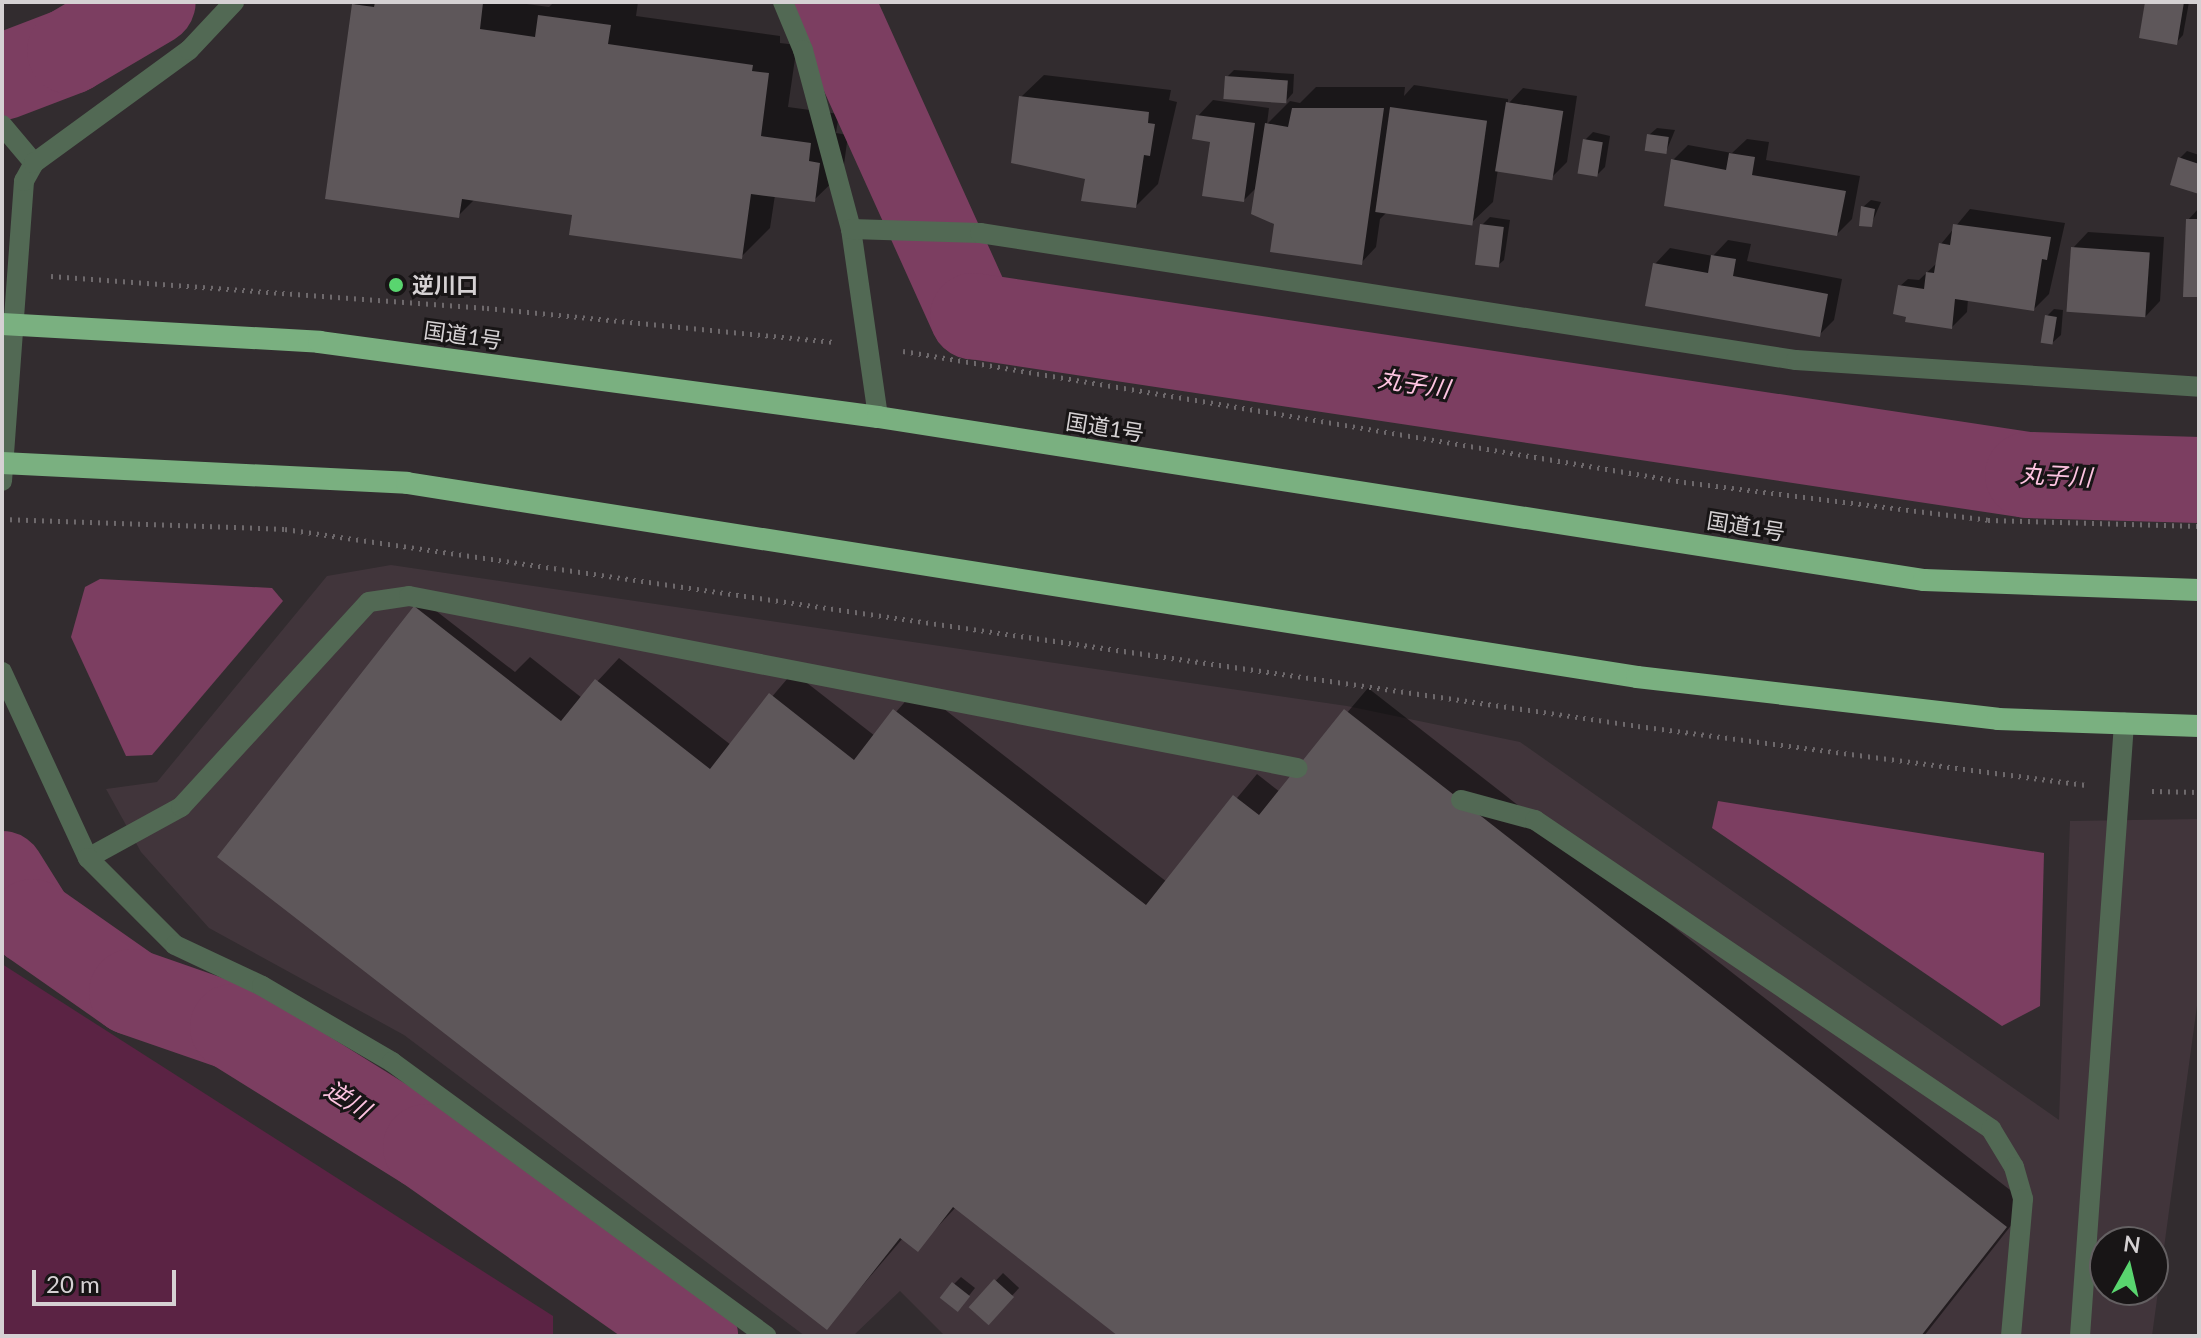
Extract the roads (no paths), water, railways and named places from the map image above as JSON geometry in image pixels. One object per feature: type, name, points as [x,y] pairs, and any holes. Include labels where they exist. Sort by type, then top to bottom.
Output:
[{"type":"highway","name":"国道1号","points":[[10,325],[319,342],[878,417],[1924,580],[2199,590]]},
{"type":"highway","points":[[3,469],[407,483],[1637,677],[1998,719],[2199,726]]},
{"type":"street","points":[[3,469],[10,325],[21,274],[24,181],[34,163],[189,50],[234,2]]},
{"type":"street","points":[[783,2],[803,50],[861,229],[869,346],[878,417]]},
{"type":"street","points":[[2,126],[34,163]]},
{"type":"street","points":[[861,229],[968,233],[1796,360],[2199,387]]},
{"type":"street","points":[[88,858],[181,807],[369,602],[409,596],[1297,768]]},
{"type":"street","points":[[2,672],[88,858],[175,945],[262,986],[392,1062],[767,1336]]},
{"type":"street","points":[[2080,1336],[2122,790],[2124,723]]},
{"type":"street","points":[[1461,800],[1535,820],[1991,1129],[2014,1167],[2023,1199],[2007,1333]]},
{"type":"waterway","name":"丸子川","points":[[2,77],[70,51],[153,2]]},
{"type":"waterway","name":"丸子川","points":[[831,2],[973,316],[2028,475],[2199,480]]},
{"type":"waterway","name":"逆川","points":[[2,874],[32,922],[132,992],[233,1027],[426,1147],[695,1336]]},
{"type":"place","name":"逆川口","points":[[396,285]]}]
